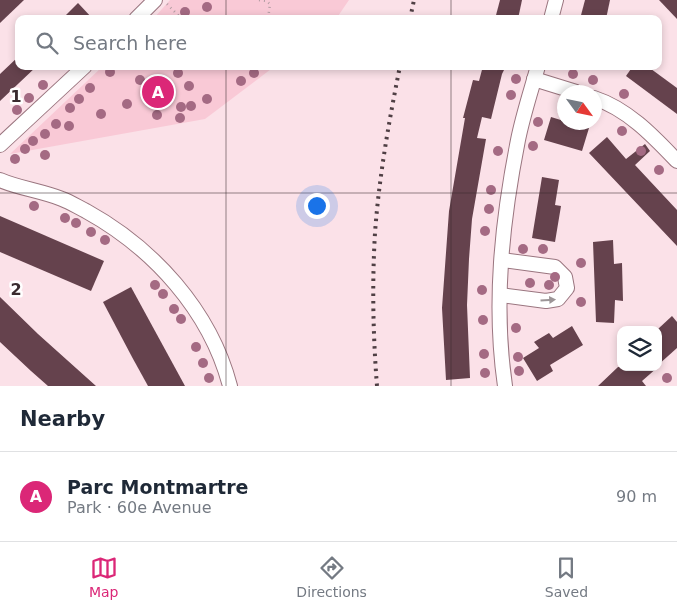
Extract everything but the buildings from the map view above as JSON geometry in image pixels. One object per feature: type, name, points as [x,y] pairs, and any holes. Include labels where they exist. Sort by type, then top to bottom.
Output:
[{"type":"street","points":[[552,15],[556,0]]},
{"type":"street","points":[[142,15],[161,2]]},
{"type":"street","points":[[0,145],[81,70]]},
{"type":"street","points":[[505,386],[499,319],[500,295],[504,227],[518,138],[536,73],[561,85]]},
{"type":"street","points":[[602,101],[627,116],[652,135],[677,161]]},
{"type":"street","points":[[0,180],[63,199],[103,220],[138,246],[155,262],[188,300],[213,341],[230,386]]},
{"type":"street","points":[[500,295],[546,301],[558,299],[567,288],[566,277],[555,267],[502,260]]},
{"type":"path","points":[[259,0],[266,0],[270,4],[269,15]]},
{"type":"path","points":[[161,2],[177,15]]},
{"type":"shaded area","points":[[170,0],[349,0],[339,15],[157,15]]},
{"type":"shaded area","points":[[99,70],[270,70],[205,119],[10,154]]},
{"type":"railway","points":[[411,15],[414,0]]},
{"type":"railway","points":[[377,386],[373,310],[375,233],[385,149],[399,70]]},
{"type":"place","name":"Parc Montmartre","points":[[158,92]]}]
